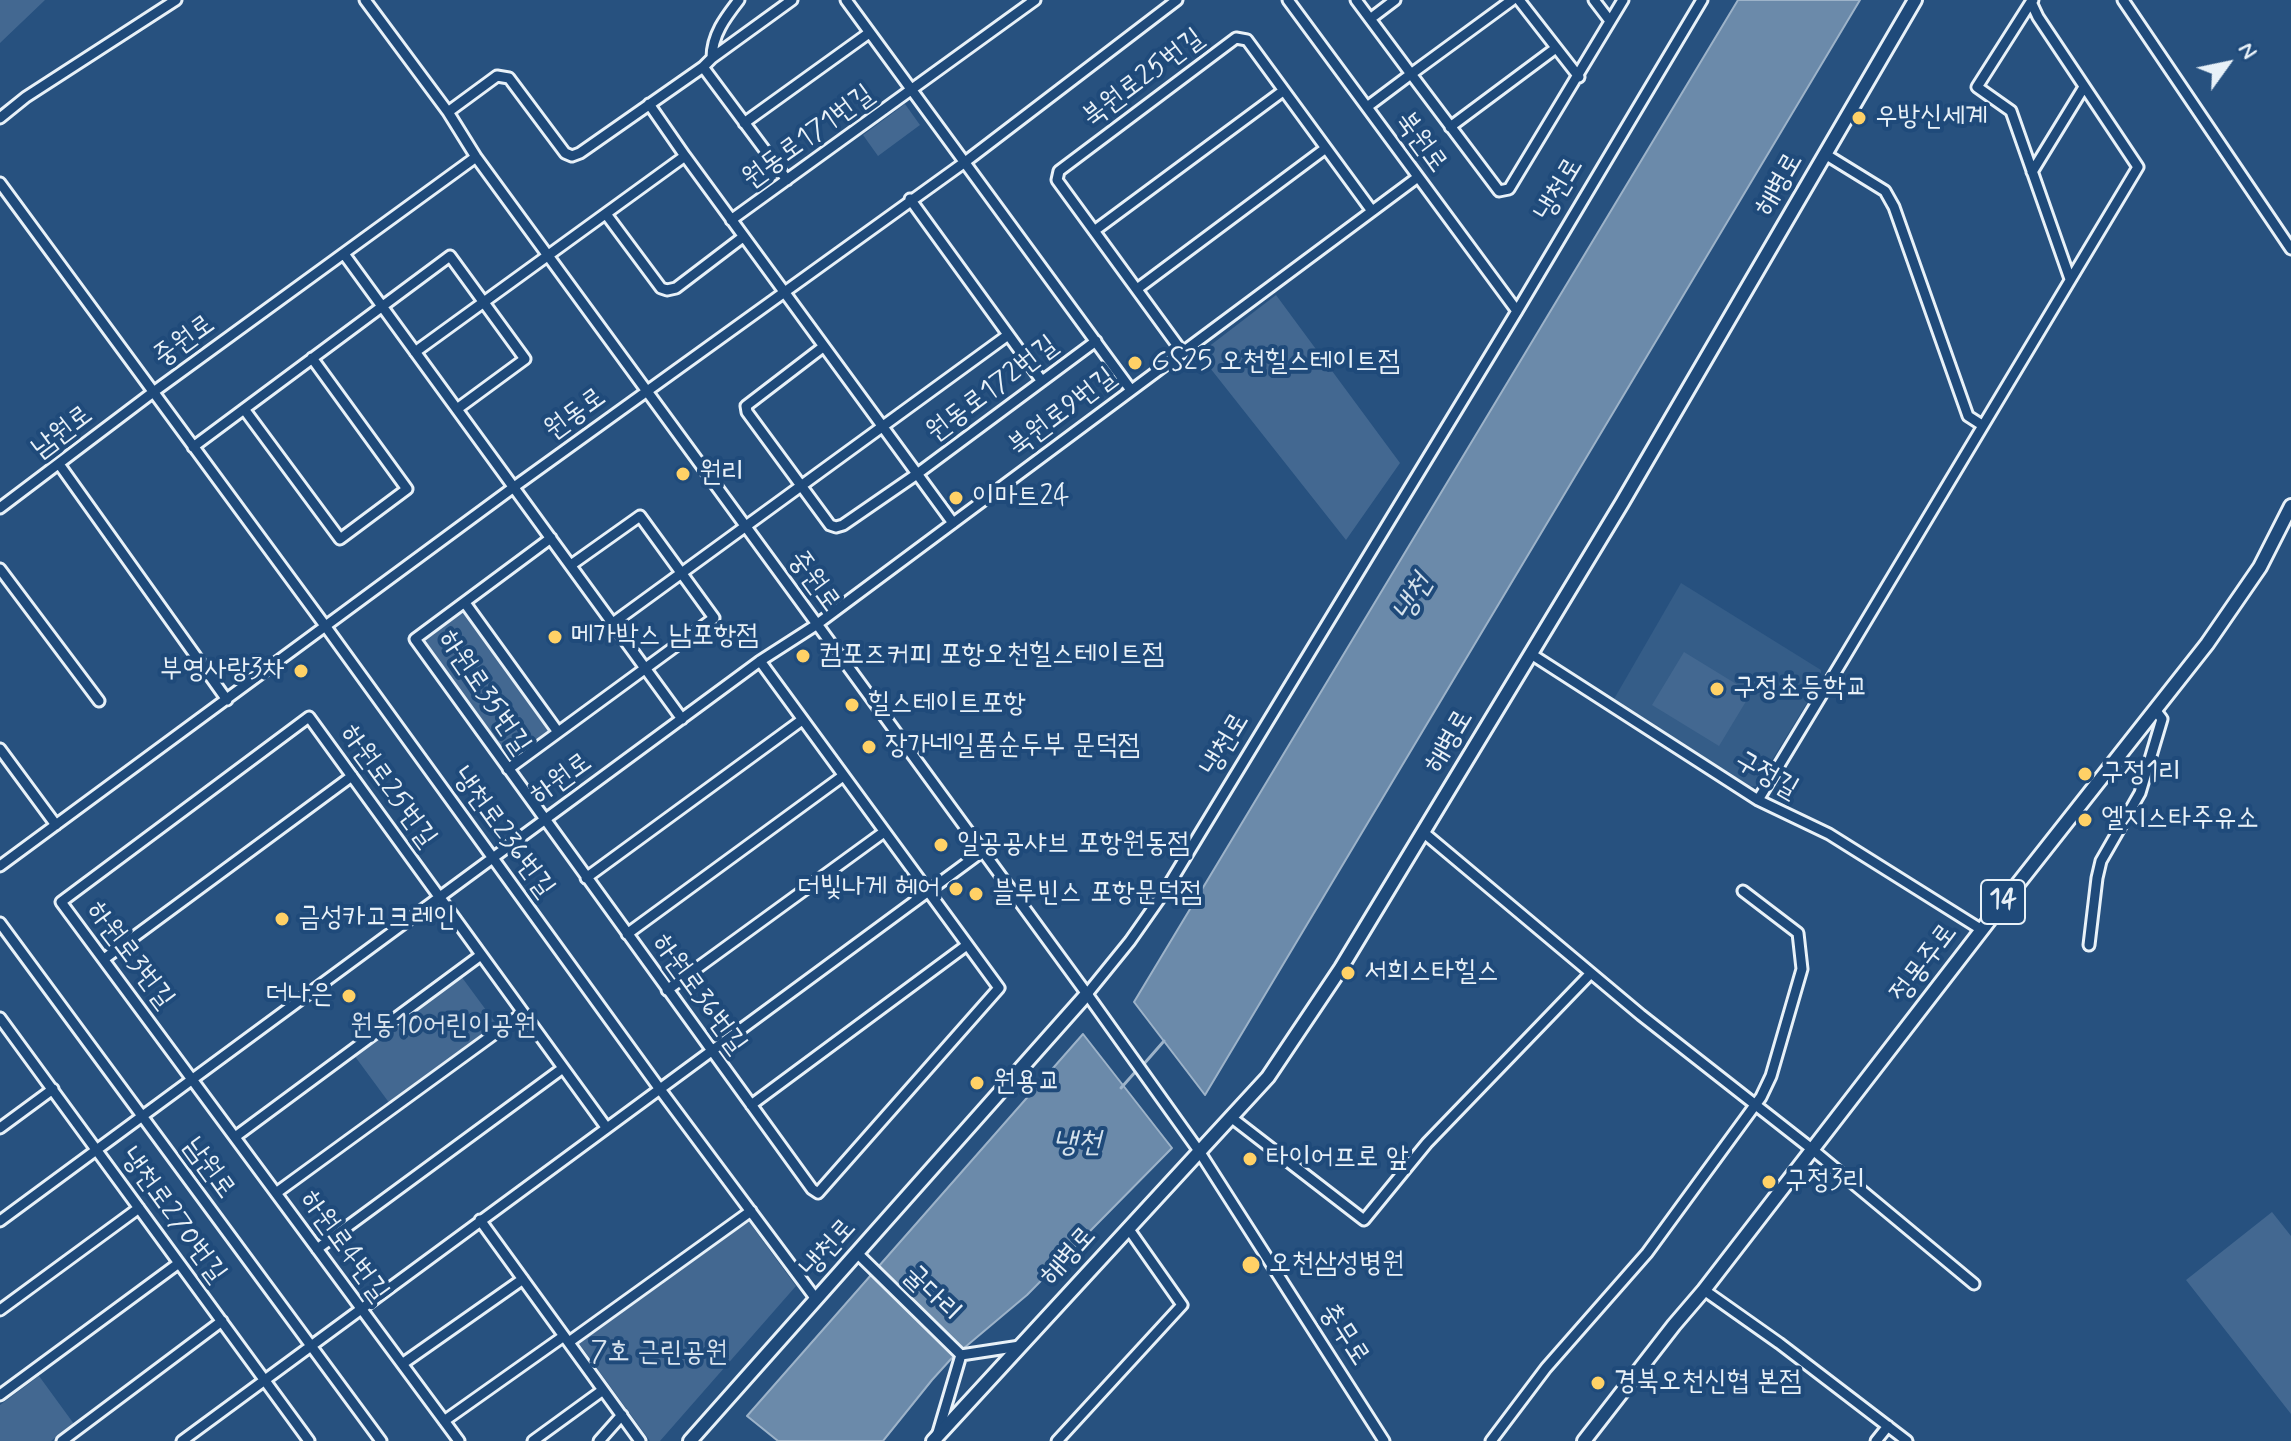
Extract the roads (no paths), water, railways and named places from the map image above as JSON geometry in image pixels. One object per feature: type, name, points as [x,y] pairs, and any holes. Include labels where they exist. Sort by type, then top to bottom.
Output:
[{"type":"main road","name":"해병로","points":[[935,1439],[1232,1118],[1276,1065],[1341,968],[1622,503],[1915,0]]},
{"type":"main road","name":"정몽주로","points":[[1584,1441],[2207,644],[2260,567],[2291,506]]},
{"type":"main road","name":"냉천로","points":[[690,1441],[1087,994]]},
{"type":"street","points":[[0,118],[26,97],[176,0]]},
{"type":"street","name":"중원로","points":[[365,0],[1185,1132]]},
{"type":"street","points":[[712,58],[712,46],[722,22],[739,0]]},
{"type":"street","points":[[448,112],[497,76],[503,75],[509,78],[565,153],[572,156],[703,67],[792,0]]},
{"type":"street","name":"원동로171번길","points":[[846,0],[965,162]]},
{"type":"street","name":"원동로171번길","points":[[731,220],[1035,0]]},
{"type":"street","name":"원동로","points":[[0,866],[514,487],[965,162],[1177,0]]},
{"type":"street","name":"북원로","points":[[1288,0],[1517,311]]},
{"type":"street","points":[[1356,0],[1499,191],[1509,189],[1623,0]]},
{"type":"street","points":[[1370,19],[1395,0]]},
{"type":"street","points":[[1367,107],[1512,0]]},
{"type":"street","points":[[1519,0],[1579,77]]},
{"type":"street","points":[[1594,0],[1610,21]]},
{"type":"street","name":"냉천로","points":[[1087,994],[1154,908],[1702,0]]},
{"type":"street","points":[[2123,0],[2291,249]]},
{"type":"street","points":[[1758,800],[2138,167],[2038,17],[2032,1]]},
{"type":"street","points":[[2032,1],[1977,87],[2011,111],[2070,279]]},
{"type":"street","name":"원동로171번길","points":[[744,123],[869,33]]},
{"type":"street","name":"북원로25번길","points":[[1094,231],[1057,180],[1059,171],[1236,38],[1247,40],[1372,211]]},
{"type":"street","points":[[1450,127],[1556,48]]},
{"type":"street","points":[[703,67],[787,180]]},
{"type":"street","points":[[2032,172],[2084,87]]},
{"type":"street","points":[[1183,353],[1094,231],[1283,91]]},
{"type":"street","points":[[649,104],[953,523]]},
{"type":"street","points":[[1137,289],[1326,148]]},
{"type":"street","points":[[1825,154],[1885,191],[1894,207],[1968,416],[1982,425]]},
{"type":"street","points":[[415,352],[685,156]]},
{"type":"street","name":"중원로","points":[[152,393],[476,157]]},
{"type":"street","name":"원동로172번길","points":[[965,162],[1131,390]]},
{"type":"street","name":"북원로9번길","points":[[816,625],[1418,177]]},
{"type":"street","name":"냉천로236번길","points":[[0,183],[816,1299]]},
{"type":"street","points":[[910,199],[1041,380]]},
{"type":"street","points":[[606,214],[661,288],[667,290],[676,288],[743,237]]},
{"type":"street","points":[[344,254],[682,719]]},
{"type":"street","points":[[193,447],[450,256],[525,359],[457,409]]},
{"type":"street","points":[[613,623],[1008,335]]},
{"type":"street","name":"원동로172번길","points":[[802,487],[830,525],[843,525],[1096,341]]},
{"type":"street","points":[[802,487],[747,412],[746,406],[823,347]]},
{"type":"street","points":[[244,409],[340,539],[407,489],[312,358]]},
{"type":"street","name":"남원로","points":[[0,508],[152,393]]},
{"type":"street","points":[[59,464],[227,700]]},
{"type":"street","points":[[508,769],[714,618],[640,516],[571,565]]},
{"type":"street","points":[[551,538],[465,603],[558,732]]},
{"type":"street","points":[[0,569],[99,701]]},
{"type":"street","name":"하원로35번길","points":[[465,603],[415,639],[544,820]]},
{"type":"street","name":"하원로","points":[[0,1221],[760,661],[816,625]]},
{"type":"street","name":"구정길","points":[[1531,654],[1758,800],[1829,834],[1982,930]]},
{"type":"street","points":[[751,1105],[967,945],[760,661]]},
{"type":"street","points":[[2089,945],[2101,861],[2140,793],[2162,719],[2156,711]]},
{"type":"street","name":"하원로25번길","points":[[180,813],[309,717],[606,1127]]},
{"type":"street","points":[[586,878],[802,720]]},
{"type":"street","points":[[0,749],[56,825]]},
{"type":"street","points":[[104,959],[352,776]]},
{"type":"street","points":[[627,934],[843,776]]},
{"type":"street","name":"하원로3번길","points":[[180,813],[61,902],[192,1078]]},
{"type":"street","name":"하원로36번길","points":[[544,820],[812,1189],[818,1193],[999,988],[967,945]]},
{"type":"street","points":[[667,990],[884,832]]},
{"type":"street","points":[[1423,832],[1591,973],[1813,1150],[1974,1284]]},
{"type":"street","points":[[182,1441],[983,851]]},
{"type":"street","points":[[1491,1441],[1546,1368],[1647,1253],[1755,1105],[1771,1076],[1802,969],[1798,933],[1743,891]]},
{"type":"street","name":"남원로","points":[[0,923],[381,1441]]},
{"type":"street","points":[[235,1137],[481,955]]},
{"type":"street","points":[[1232,1118],[1364,1220],[1427,1143],[1591,973]]},
{"type":"street","points":[[276,1193],[523,1013]]},
{"type":"street","name":"냉천로270번길","points":[[0,1018],[222,1321],[303,1439]]},
{"type":"street","points":[[0,1037],[9,1030]]},
{"type":"street","points":[[317,1249],[563,1068]]},
{"type":"street","name":"하원로4번길","points":[[192,1078],[459,1441]]},
{"type":"street","points":[[0,1128],[53,1089]]},
{"type":"street","name":"충무로","points":[[1185,1132],[1384,1441]]},
{"type":"street","points":[[0,1310],[139,1208]]},
{"type":"street","points":[[444,1421],[751,1211]]},
{"type":"street","points":[[480,1220],[640,1441]]},
{"type":"street","points":[[1057,1441],[1182,1305],[1128,1228]]},
{"type":"street","name":"굴다리","points":[[857,1253],[960,1354]]},
{"type":"street","points":[[0,1395],[179,1263]]},
{"type":"street","points":[[402,1364],[523,1279]]},
{"type":"street","points":[[1704,1290],[1907,1441]]},
{"type":"street","points":[[62,1441],[222,1321]]},
{"type":"street","points":[[935,1439],[960,1354],[1020,1346]]},
{"type":"street","points":[[533,1441],[603,1390]]},
{"type":"street","points":[[599,1441],[622,1415]]},
{"type":"street","points":[[1876,1441],[1888,1426]]},
{"type":"water","points":[[1738,0],[1860,0],[1205,1095],[1134,1002]]},
{"type":"water","name":"냉천","points":[[1083,1034],[1172,1148],[1027,1295],[951,1359],[883,1441],[778,1441],[747,1416]]},
{"type":"waterway","name":"냉천","points":[[1143,1065],[1164,1041]]},
{"type":"waterway","name":"냉천","points":[[1121,1088],[1137,1070]]},
{"type":"place","name":"우방신세계","points":[[1859,118]]},
{"type":"place","name":"GS25 오천힐스테이트점","points":[[1135,363]]},
{"type":"place","name":"원리","points":[[683,474]]},
{"type":"place","name":"이마트24","points":[[956,498]]},
{"type":"place","name":"메가박스 남포항점","points":[[555,637]]},
{"type":"place","name":"컴포즈커피 포항오천힐스테이트점","points":[[803,656]]},
{"type":"place","name":"부영사랑3차","points":[[301,671]]},
{"type":"place","name":"구정초등학교","points":[[1717,689]]},
{"type":"place","name":"힐스테이트포항","points":[[852,705]]},
{"type":"place","name":"장가네일품순두부 문덕점","points":[[869,747]]},
{"type":"place","name":"구정1리","points":[[2085,774]]},
{"type":"place","name":"엘지스타주유소","points":[[2085,820]]},
{"type":"place","name":"일공공샤브 포항원동점","points":[[941,845]]},
{"type":"place","name":"더빛나게 헤어","points":[[956,889]]},
{"type":"place","name":"블루빈스 포항문덕점","points":[[976,894]]},
{"type":"place","name":"금성카고크레인","points":[[282,919]]},
{"type":"place","name":"서희스타힐스","points":[[1348,973]]},
{"type":"place","name":"더나은","points":[[349,996]]},
{"type":"place","name":"원용교","points":[[977,1083]]},
{"type":"place","name":"타이어프로 앞","points":[[1250,1159]]},
{"type":"place","name":"구정3리","points":[[1769,1182]]},
{"type":"place","name":"오천삼성병원","points":[[1251,1265]]},
{"type":"place","name":"경북오천신협 본점","points":[[1598,1383]]},
{"type":"park label","name":"원동10어린이공원","points":[[443,1027]]},
{"type":"park label","name":"7호 근린공원","points":[[659,1354]]}]
